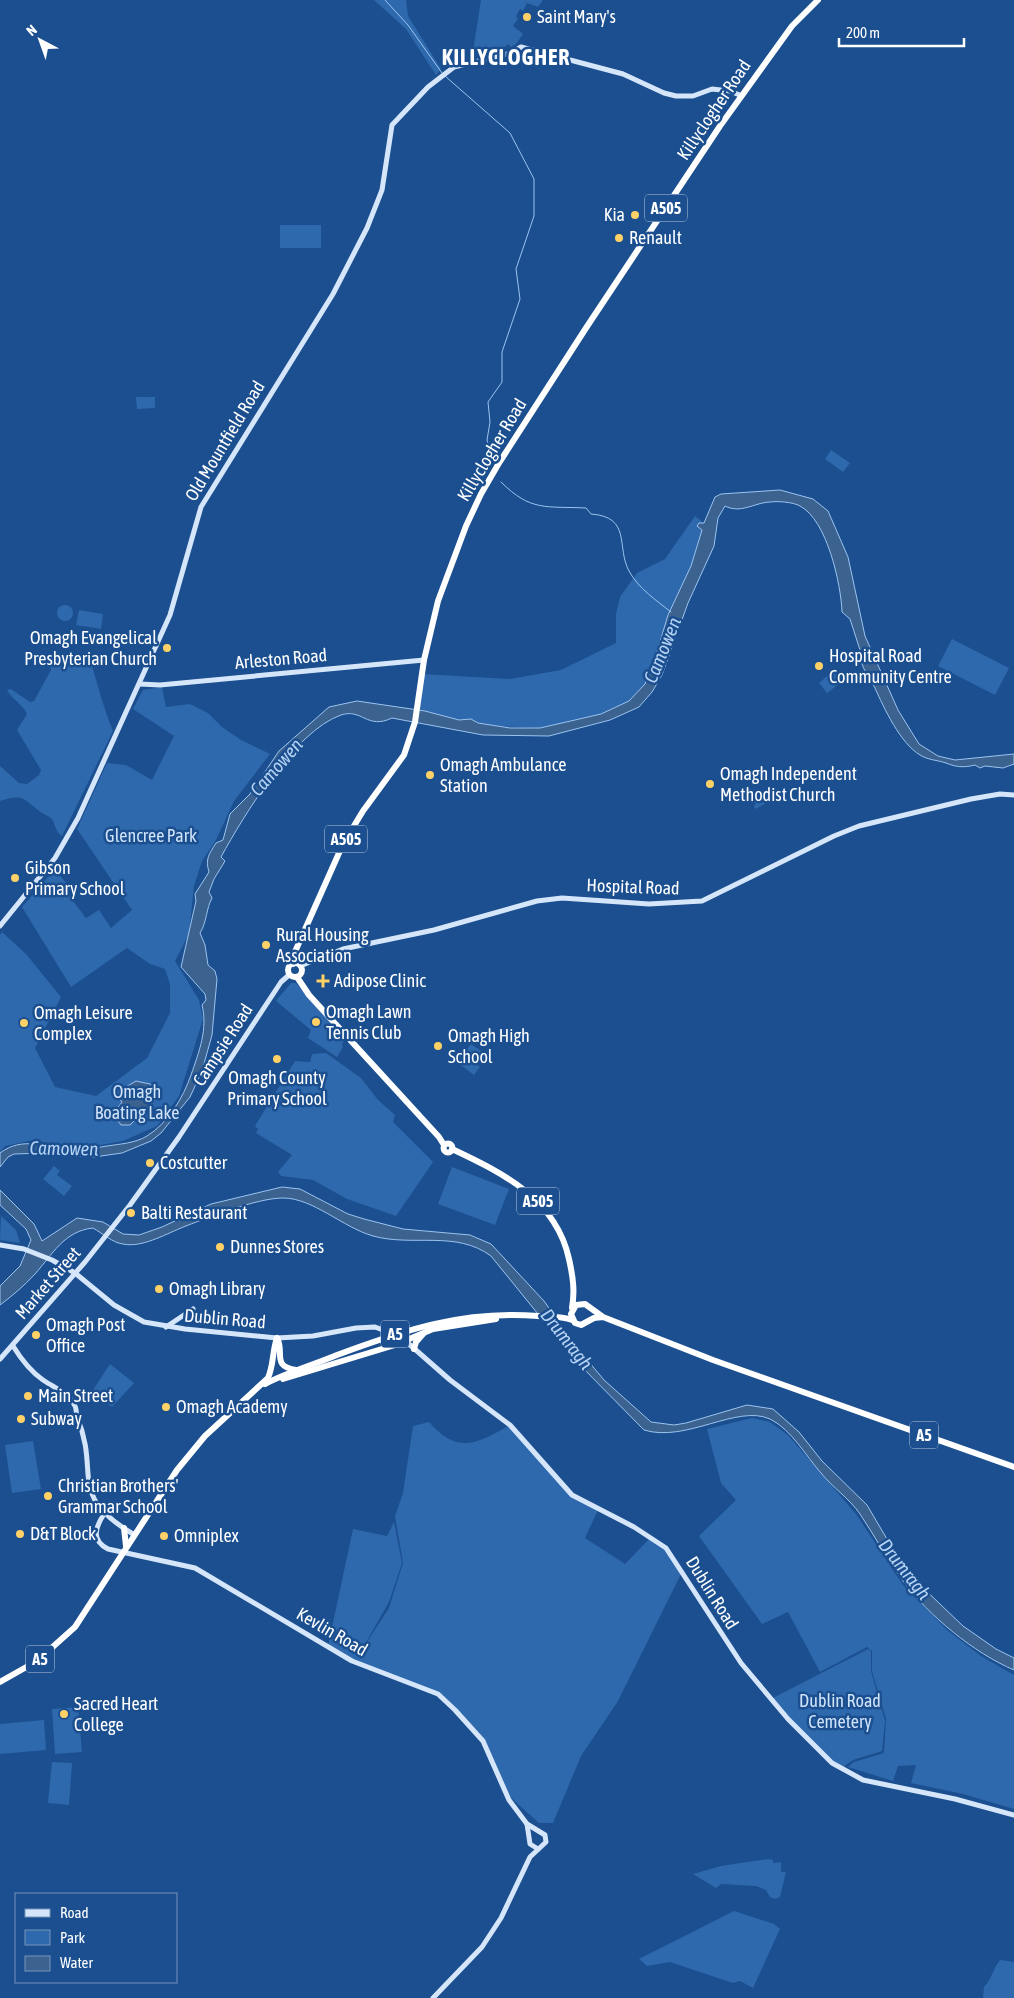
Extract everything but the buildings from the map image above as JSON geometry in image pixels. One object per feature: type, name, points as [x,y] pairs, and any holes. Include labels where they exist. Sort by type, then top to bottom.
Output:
[{"type":"highway","name":"Killyclogher Road","points":[[292,964],[294,954],[343,844],[363,810],[401,761],[415,722],[424,660],[438,601],[466,526],[494,471],[586,328],[742,96],[792,26],[818,0]]},
{"type":"highway","points":[[289,975],[297,977],[301,974],[300,966],[292,964]]},
{"type":"highway","name":"A505","points":[[289,975],[288,968],[292,964]]},
{"type":"highway","name":"A505","points":[[297,977],[309,995],[439,1137],[444,1145],[450,1144],[452,1149],[502,1173],[544,1208],[559,1230],[567,1249],[575,1293],[572,1314]]},
{"type":"highway","name":"A505","points":[[575,1293],[583,1304]]},
{"type":"highway","points":[[572,1314],[583,1304]]},
{"type":"highway","name":"A5","points":[[583,1304],[603,1317],[713,1360],[1014,1467]]},
{"type":"highway","points":[[591,1310],[591,1320]]},
{"type":"highway","name":"A5","points":[[0,1682],[38,1661],[64,1640],[89,1608],[127,1542],[177,1470],[205,1436],[256,1390],[297,1370],[414,1327],[468,1317],[527,1315],[561,1318],[572,1314],[581,1325],[603,1317]]},
{"type":"highway","points":[[272,1381],[298,1375],[426,1332],[517,1315]]},
{"type":"highway","points":[[414,1349],[418,1338],[426,1332]]},
{"type":"highway","points":[[278,1338],[280,1343],[279,1359],[288,1369],[297,1370]]},
{"type":"highway","points":[[256,1390],[268,1378],[274,1366],[274,1346],[278,1338]]},
{"type":"highway","points":[[127,1542],[124,1528],[140,1524]]},
{"type":"street","name":"Old Mountfield Road","points":[[0,926],[53,861],[67,840],[140,684],[176,599],[196,517],[333,294],[357,249],[382,190],[392,125],[402,112],[443,74],[460,65],[512,53],[521,48],[543,52],[623,74],[664,93],[676,96],[693,96],[712,90],[730,91],[742,96]]},
{"type":"street","name":"Arleston Road","points":[[140,684],[147,686],[160,685],[424,660]]},
{"type":"street","name":"Hospital Road","points":[[300,966],[343,949],[434,930],[537,901],[562,898],[649,904],[702,901],[834,836],[859,826],[964,800],[1000,794],[1014,795]]},
{"type":"street","name":"Campsie Road","points":[[114,1226],[180,1137],[281,982],[289,975]]},
{"type":"street","name":"Market Street","points":[[0,1359],[114,1226]]},
{"type":"street","name":"Dublin Road","points":[[0,1245],[24,1249],[52,1260],[75,1273],[106,1299],[140,1321],[165,1327],[278,1338],[319,1336],[362,1328],[387,1331],[402,1339],[450,1380],[510,1425],[572,1495],[634,1527],[666,1548],[745,1669],[788,1719],[832,1763],[863,1780],[955,1799],[1014,1815]]},
{"type":"street","points":[[165,1327],[193,1309]]},
{"type":"street","points":[[12,1346],[31,1370],[72,1401],[84,1433],[89,1490],[104,1514],[133,1534]]},
{"type":"street","name":"Kevlin Road","points":[[104,1514],[96,1531],[97,1540],[108,1549],[195,1568],[352,1661],[438,1694],[483,1741],[509,1800],[527,1824],[536,1831]]},
{"type":"street","name":"Kevlin Road","points":[[527,1824],[530,1836]]},
{"type":"street","points":[[433,1998],[482,1947],[498,1923],[530,1857],[538,1848],[545,1845],[547,1839],[543,1832],[536,1831],[530,1836],[530,1857]]},
{"type":"street","points":[[530,1845],[538,1848]]},
{"type":"green space","points":[[374,0],[406,0],[408,16],[441,69],[436,75],[406,29]]},
{"type":"green space","points":[[481,0],[543,0],[538,7],[527,3],[523,11],[520,9],[516,16],[518,19],[513,26],[523,34],[516,44],[511,47],[508,44],[504,48],[472,57]]},
{"type":"green space","points":[[280,225],[321,225],[321,248],[280,248]]},
{"type":"green space","points":[[136,397],[155,397],[155,408],[137,409]]},
{"type":"green space","points":[[831,450],[850,463],[843,472],[825,459]]},
{"type":"green space","points":[[695,516],[704,523],[698,526],[702,529],[691,566],[668,615],[654,662],[645,684],[629,701],[601,714],[540,728],[494,726],[478,723],[471,719],[459,720],[418,709],[422,674],[510,679],[561,670],[616,643],[616,614],[620,597],[637,573],[665,559]]},
{"type":"green space","points":[[62,605],[68,605],[73,610],[71,619],[62,621],[57,616],[57,610]]},
{"type":"green space","points":[[79,610],[103,614],[101,629],[76,625]]},
{"type":"green space","points":[[952,639],[1009,668],[995,695],[938,666]]},
{"type":"green space","points":[[59,656],[74,665],[85,665],[90,660],[103,705],[113,731],[62,836],[50,817],[24,799],[15,798],[0,801],[0,766],[19,783],[27,784],[39,775],[41,770],[17,730],[27,714],[7,690],[11,689],[30,702],[34,701],[51,670],[50,666]]},
{"type":"green space","points":[[834,670],[843,681],[827,693],[819,683]]},
{"type":"green space","name":"Glencree Park","points":[[162,687],[166,707],[190,704],[208,713],[222,727],[241,740],[270,754],[234,801],[216,840],[202,861],[194,886],[189,934],[175,961],[199,1000],[203,1019],[179,1096],[157,1126],[123,1141],[101,1145],[66,1147],[34,1140],[5,1146],[0,1152],[0,935],[2,932],[26,954],[61,997],[35,1048],[55,1087],[96,1096],[147,1058],[170,1013],[170,984],[165,969],[150,964],[127,948],[71,987],[22,907],[55,869],[71,889],[70,897],[86,918],[99,910],[111,928],[132,910],[77,829],[107,763],[126,765],[152,780],[174,736],[133,709],[143,690]]},
{"type":"green space","points":[[751,790],[765,797],[763,801],[766,800],[768,802],[755,809],[754,806],[756,804],[744,797]]},
{"type":"green space","name":"Omagh Lawn Tennis Club","points":[[291,983],[296,983],[342,1036],[344,1041],[343,1047],[337,1057],[308,1038],[311,1030],[276,1001]]},
{"type":"green space","points":[[471,1044],[488,1056],[482,1064],[465,1052]]},
{"type":"green space","points":[[326,1053],[361,1078],[378,1100],[395,1115],[393,1122],[433,1162],[396,1216],[347,1199],[313,1180],[281,1176],[278,1172],[292,1155],[256,1133],[258,1129],[255,1126],[295,1061],[310,1062],[312,1054]]},
{"type":"green space","points":[[463,1054],[480,1067],[474,1075],[457,1062]]},
{"type":"green space","points":[[54,1166],[60,1171],[57,1175],[72,1186],[64,1196],[43,1179]]},
{"type":"green space","points":[[452,1167],[509,1189],[495,1225],[438,1204]]},
{"type":"green space","points":[[1,1216],[16,1230],[20,1243],[0,1240]]},
{"type":"green space","points":[[110,1364],[134,1383],[112,1407],[91,1393]]},
{"type":"green space","points":[[752,1418],[770,1422],[788,1435],[856,1514],[903,1585],[947,1630],[981,1656],[1014,1675],[1014,1809],[963,1794],[911,1783],[916,1765],[898,1766],[893,1781],[848,1767],[854,1762],[884,1753],[886,1719],[872,1671],[872,1651],[867,1647],[820,1672],[788,1612],[762,1624],[699,1536],[736,1500],[721,1483],[707,1429]]},
{"type":"green space","points":[[429,1422],[449,1439],[468,1443],[487,1437],[510,1425],[563,1486],[598,1510],[585,1538],[625,1564],[650,1538],[658,1542],[682,1572],[618,1701],[581,1756],[553,1823],[539,1823],[511,1798],[486,1742],[440,1693],[356,1661],[357,1658],[355,1662],[328,1646],[353,1529],[387,1536],[394,1522],[402,1563],[389,1602],[361,1651],[389,1608],[403,1563],[395,1516],[403,1493],[413,1426]]},
{"type":"green space","points":[[33,1441],[41,1489],[12,1493],[5,1445]]},
{"type":"green space","name":"Dublin Road Cemetery","points":[[868,1649],[871,1651],[871,1671],[885,1721],[882,1751],[853,1760],[843,1767],[833,1761],[771,1699]]},
{"type":"green space","points":[[78,1707],[82,1752],[55,1754],[52,1709]]},
{"type":"green space","points":[[44,1720],[46,1750],[0,1754],[0,1724]]},
{"type":"green space","points":[[52,1762],[72,1763],[69,1805],[48,1803]]},
{"type":"green space","points":[[768,1859],[773,1860],[773,1863],[781,1862],[781,1872],[786,1872],[780,1897],[775,1899],[770,1897],[766,1890],[756,1886],[721,1884],[716,1888],[693,1874],[721,1866]]},
{"type":"green space","points":[[734,1911],[774,1924],[780,1929],[753,1988],[740,1981],[733,1983],[670,1962],[647,1966],[639,1959]]},
{"type":"green space","points":[[1000,1960],[1014,1962],[1014,1998],[983,1998],[984,1987]]},
{"type":"water","name":"Camowen","points":[[780,490],[813,499],[828,511],[848,557],[865,636],[898,710],[919,744],[938,756],[955,760],[1014,754],[1014,764],[1003,768],[985,766],[980,768],[975,765],[967,767],[956,766],[926,758],[913,749],[899,734],[863,667],[861,653],[850,619],[842,612],[839,586],[831,554],[825,538],[810,513],[800,506],[785,502],[764,503],[742,509],[725,506],[718,518],[714,546],[688,603],[662,675],[652,692],[639,707],[610,720],[549,736],[483,735],[392,718],[376,722],[354,714],[348,714],[341,715],[324,724],[306,738],[272,776],[243,819],[221,857],[225,861],[214,879],[209,892],[212,898],[200,933],[205,945],[208,965],[215,971],[217,979],[212,1035],[202,1071],[190,1097],[161,1133],[151,1141],[122,1153],[94,1157],[45,1153],[14,1154],[8,1157],[0,1167],[0,1153],[17,1145],[34,1144],[79,1150],[138,1140],[155,1131],[174,1109],[191,1075],[200,1049],[203,1032],[204,1014],[202,1005],[206,1000],[205,994],[181,967],[196,901],[195,894],[209,872],[208,857],[216,843],[223,840],[230,814],[250,794],[279,751],[329,707],[357,701],[425,711],[459,720],[471,719],[478,723],[510,728],[540,728],[601,714],[629,701],[645,684],[654,662],[668,615],[691,566],[702,530],[697,526],[699,523],[704,523],[715,497],[721,494]]},
{"type":"water","points":[[136,1081],[150,1084],[156,1092],[155,1100],[130,1125],[121,1125],[113,1114],[122,1102],[118,1097],[119,1091]]},
{"type":"water","name":"Drumragh","points":[[282,1187],[300,1189],[348,1214],[364,1219],[403,1229],[470,1235],[491,1244],[544,1301],[579,1350],[604,1380],[651,1422],[674,1425],[686,1423],[747,1405],[773,1409],[799,1432],[822,1461],[867,1505],[894,1551],[918,1583],[963,1626],[996,1649],[1014,1658],[1014,1670],[968,1644],[926,1607],[897,1573],[856,1508],[815,1466],[792,1436],[778,1424],[770,1419],[757,1416],[742,1416],[677,1432],[660,1433],[644,1430],[576,1361],[491,1256],[478,1248],[449,1241],[403,1240],[373,1236],[361,1232],[305,1203],[294,1199],[272,1199],[232,1209],[137,1244],[119,1243],[93,1228],[83,1230],[66,1239],[18,1291],[0,1305],[0,1286],[20,1266],[31,1240],[26,1229],[0,1205],[0,1190],[34,1224],[42,1241],[77,1218],[103,1222],[123,1234],[139,1235],[162,1227],[211,1204]]},
{"type":"waterway","points":[[385,0],[408,25],[442,73]]},
{"type":"waterway","points":[[445,76],[510,133],[534,179],[534,216],[516,269],[520,299],[502,352],[502,382],[488,402],[490,422],[487,440],[492,460]]},
{"type":"waterway","name":"Camowen","points":[[501,482],[512,492],[531,503],[549,507],[586,508],[591,514],[604,516],[612,521],[618,527],[625,562],[629,571],[648,594],[671,612]]},
{"type":"place","name":"Saint Mary's","points":[[527,17]]},
{"type":"place","name":"Kia","points":[[635,215]]},
{"type":"place","name":"Renault","points":[[619,238]]},
{"type":"place","name":"Omagh Evangelical Presbyterian Church","points":[[167,648]]},
{"type":"place","name":"Hospital Road Community Centre","points":[[819,666]]},
{"type":"place","name":"Omagh Ambulance Station","points":[[430,775]]},
{"type":"place","name":"Omagh Independent Methodist Church","points":[[710,784]]},
{"type":"place","name":"Gibson Primary School","points":[[15,878]]},
{"type":"place","name":"Rural Housing Association","points":[[266,945]]},
{"type":"place","name":"Adipose Clinic","points":[[323,981]]},
{"type":"place","name":"Omagh Lawn Tennis Club","points":[[316,1022]]},
{"type":"place","name":"Omagh Leisure Complex","points":[[24,1023]]},
{"type":"place","name":"Omagh High School","points":[[438,1046]]},
{"type":"place","name":"Omagh County Primary School","points":[[277,1059]]},
{"type":"place","name":"Costcutter","points":[[150,1163]]},
{"type":"place","name":"Balti Restaurant","points":[[131,1213]]},
{"type":"place","name":"Dunnes Stores","points":[[220,1247]]},
{"type":"place","name":"Omagh Library","points":[[159,1289]]},
{"type":"place","name":"Omagh Post Office","points":[[36,1335]]},
{"type":"place","name":"Main Street","points":[[28,1396]]},
{"type":"place","name":"Omagh Academy","points":[[166,1407]]},
{"type":"place","name":"Subway","points":[[21,1419]]},
{"type":"place","name":"Christian Brothers' Grammar School","points":[[48,1496]]},
{"type":"place","name":"D&T Block","points":[[20,1534]]},
{"type":"place","name":"Omniplex","points":[[164,1536]]},
{"type":"place","name":"Sacred Heart College","points":[[64,1714]]},
{"type":"district","name":"KILLYCLOGHER","points":[[506,57]]},
{"type":"park label","name":"Omagh Boating Lake","points":[[137,1102]]}]
